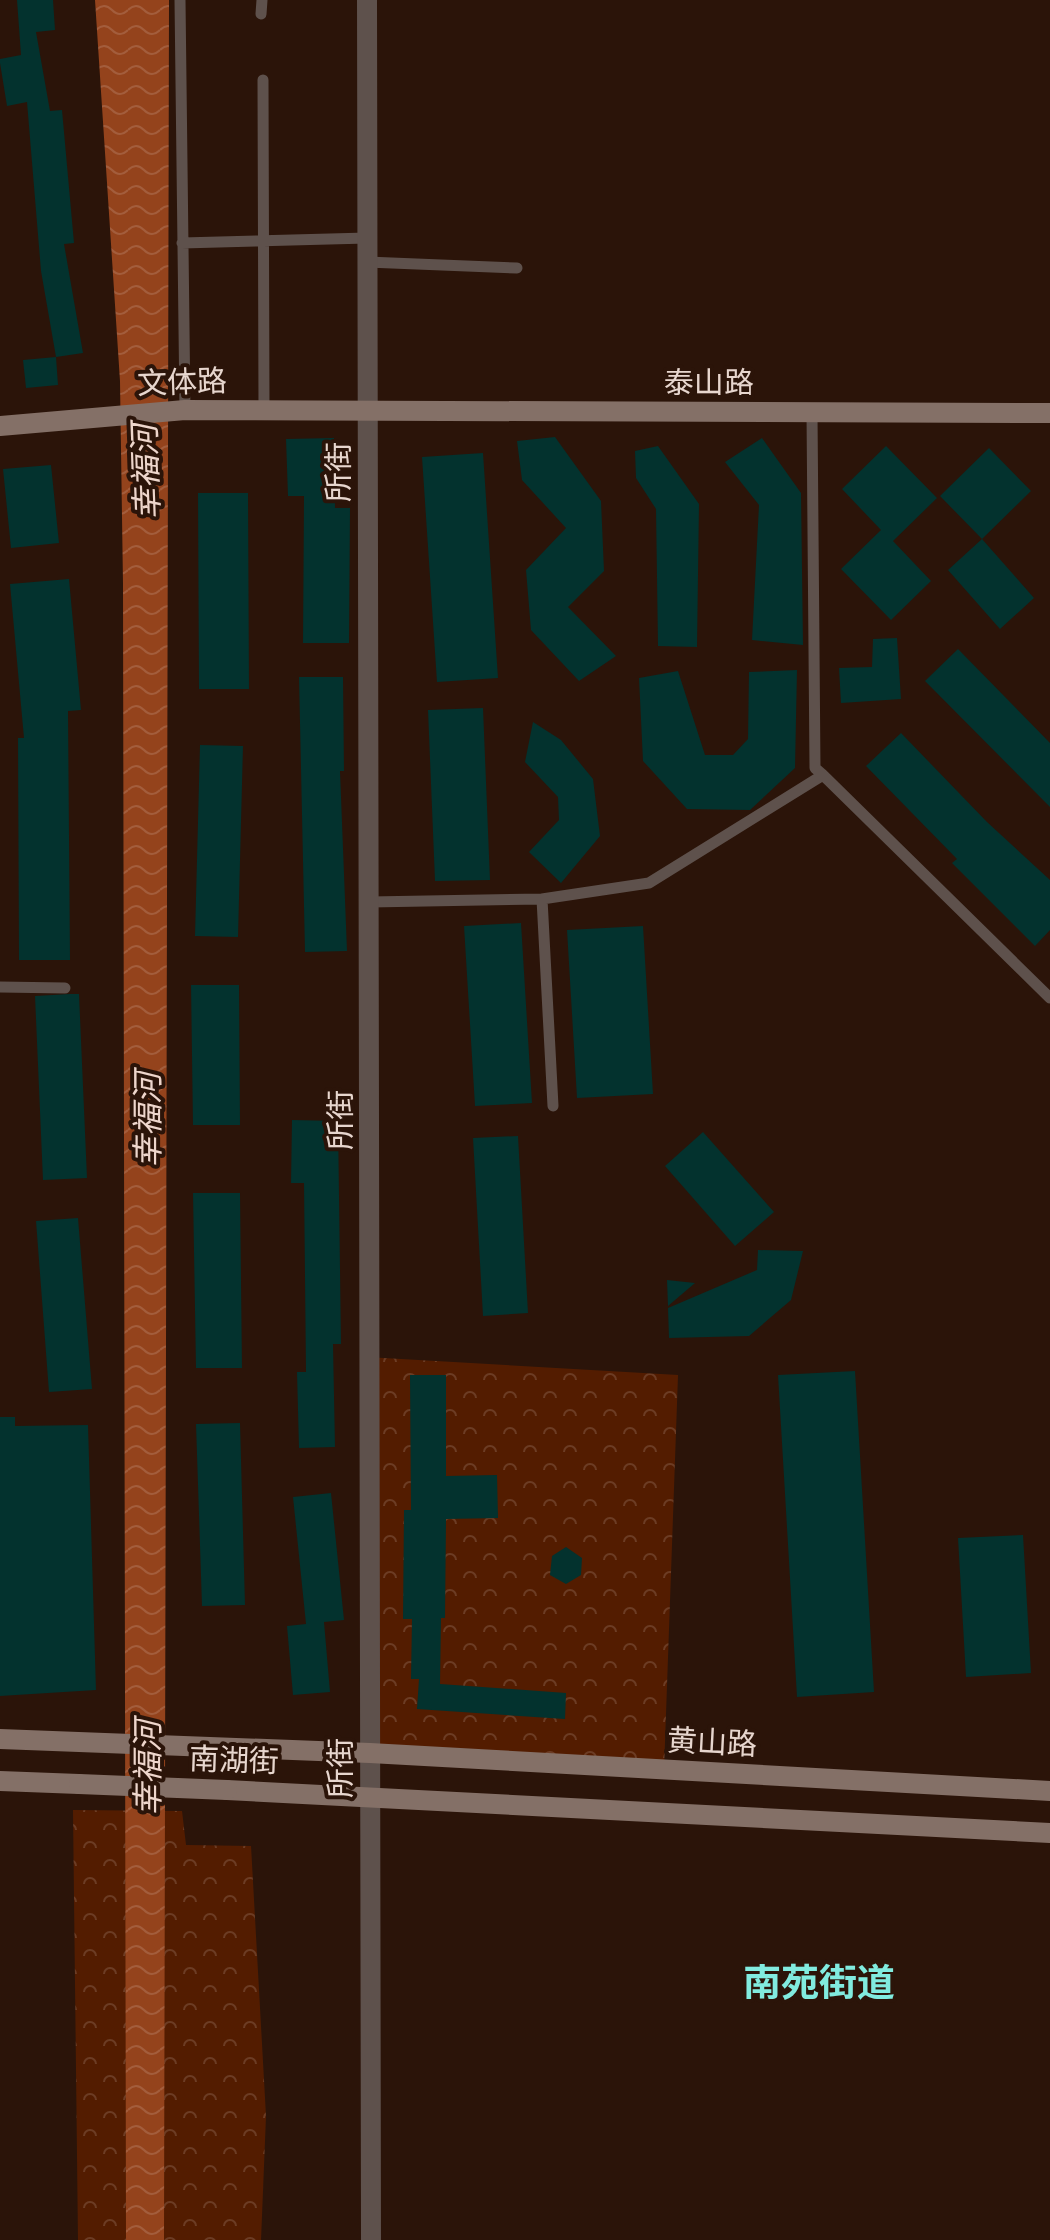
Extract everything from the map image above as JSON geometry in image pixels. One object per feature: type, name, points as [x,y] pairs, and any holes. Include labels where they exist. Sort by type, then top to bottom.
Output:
[{"type":"main road","name":"文体路","points":[[0,426],[179,411],[367,410]]},
{"type":"main road","name":"泰山路","points":[[367,410],[1050,413]]},
{"type":"main road","name":"南湖街","points":[[0,1739],[370,1753]]},
{"type":"main road","name":"黄山路","points":[[370,1753],[1050,1791]]},
{"type":"main road","name":"南湖街","points":[[0,1781],[370,1795]]},
{"type":"main road","points":[[370,1795],[1050,1833]]},
{"type":"street","name":"所街","points":[[367,0],[371,2240]]},
{"type":"lane","points":[[179,411],[182,243],[180,0]]},
{"type":"lane","points":[[261,14],[262,0]]},
{"type":"lane","points":[[263,80],[264,410]]},
{"type":"lane","points":[[182,243],[367,238]]},
{"type":"lane","points":[[367,262],[517,268]]},
{"type":"lane","points":[[812,413],[815,768],[1050,998]]},
{"type":"lane","points":[[370,902],[542,899],[649,883],[823,775]]},
{"type":"lane","points":[[542,899],[553,1106]]},
{"type":"lane","points":[[0,987],[65,988]]},
{"type":"green space","points":[[366,1357],[678,1375],[664,1770],[370,1753]]},
{"type":"green space","points":[[73,1810],[182,1811],[186,1845],[251,1846],[266,2116],[261,2240],[78,2240]]},
{"type":"water","name":"幸福河","points":[[95,0],[169,0],[164,2240],[126,2240],[123,584],[120,381]]},
{"type":"building","points":[[17,0],[53,0],[55,30],[36,32],[50,111],[62,110],[74,243],[64,244],[83,353],[56,357],[41,271],[27,102],[7,106],[0,63],[0,59],[21,55]]},
{"type":"building","points":[[56,357],[58,385],[26,388],[23,360]]},
{"type":"building","points":[[555,437],[601,501],[604,571],[568,607],[616,656],[579,681],[531,630],[526,570],[566,528],[522,480],[517,441]]},
{"type":"building","points":[[334,438],[335,508],[350,508],[349,643],[303,643],[304,496],[288,496],[286,439]]},
{"type":"building","points":[[762,438],[801,493],[803,645],[752,640],[759,505],[725,462]]},
{"type":"building","points":[[658,446],[699,504],[697,647],[658,646],[656,509],[636,478],[635,451]]},
{"type":"building","points":[[886,446],[937,498],[893,541],[931,581],[891,620],[841,569],[881,530],[842,489]]},
{"type":"building","points":[[989,448],[1031,491],[982,539],[940,496]]},
{"type":"building","points":[[483,453],[498,678],[437,682],[422,457]]},
{"type":"building","points":[[51,465],[59,543],[11,548],[3,469]]},
{"type":"building","points":[[198,493],[248,493],[249,689],[199,689]]},
{"type":"building","points":[[982,539],[1034,598],[1000,629],[948,570]]},
{"type":"building","points":[[69,579],[81,710],[68,711],[70,960],[19,960],[18,738],[24,738],[10,584]]},
{"type":"building","points":[[897,638],[901,699],[841,703],[839,668],[872,667],[873,639]]},
{"type":"building","points":[[958,649],[1050,743],[1050,807],[925,681]]},
{"type":"building","points":[[797,670],[795,768],[750,810],[687,809],[643,761],[639,678],[678,671],[705,755],[733,755],[748,739],[749,672]]},
{"type":"building","points":[[299,677],[343,677],[344,771],[340,771],[347,951],[305,952]]},
{"type":"building","points":[[483,708],[490,880],[435,881],[428,710]]},
{"type":"building","points":[[533,722],[561,740],[593,779],[600,836],[561,883],[529,852],[559,820],[558,797],[525,762]]},
{"type":"building","points":[[901,733],[987,822],[1050,880],[1050,930],[1035,946],[952,863],[957,859],[866,766]]},
{"type":"building","points":[[200,745],[243,746],[238,937],[195,936]]},
{"type":"building","points":[[521,923],[532,1103],[475,1106],[464,926]]},
{"type":"building","points":[[643,926],[653,1094],[577,1098],[567,930]]},
{"type":"building","points":[[191,985],[239,985],[240,1125],[193,1125]]},
{"type":"building","points":[[79,994],[87,1178],[43,1180],[35,996]]},
{"type":"building","points":[[292,1120],[338,1121],[341,1344],[333,1344],[335,1447],[299,1448],[297,1372],[306,1372],[304,1183],[291,1183]]},
{"type":"building","points":[[703,1132],[774,1212],[735,1246],[665,1166]]},
{"type":"building","points":[[518,1136],[528,1313],[483,1316],[473,1138]]},
{"type":"building","points":[[193,1193],[240,1193],[242,1368],[196,1368]]},
{"type":"building","points":[[78,1218],[92,1389],[49,1392],[36,1221]]},
{"type":"building","points":[[758,1250],[803,1251],[791,1300],[749,1336],[669,1338],[668,1308],[757,1270]]},
{"type":"building","points":[[667,1280],[695,1283],[668,1306]]},
{"type":"building","points":[[855,1371],[874,1692],[797,1697],[778,1375]]},
{"type":"building","points":[[410,1375],[446,1375],[446,1476],[497,1475],[498,1518],[446,1519],[445,1618],[441,1618],[440,1684],[566,1693],[565,1719],[417,1709],[419,1679],[411,1679],[412,1619],[403,1619],[404,1510],[411,1510]]},
{"type":"building","points":[[0,1417],[15,1417],[15,1426],[88,1425],[96,1690],[0,1696]]},
{"type":"building","points":[[240,1423],[245,1605],[202,1606],[196,1424]]},
{"type":"building","points":[[331,1493],[344,1620],[324,1622],[330,1692],[293,1695],[287,1626],[306,1624],[293,1497]]},
{"type":"building","points":[[1023,1535],[1031,1673],[966,1677],[958,1538]]},
{"type":"building","points":[[566,1547],[582,1558],[581,1575],[566,1584],[550,1575],[552,1556]]},
{"type":"district","name":"南苑街道","points":[[819,1983]]}]
